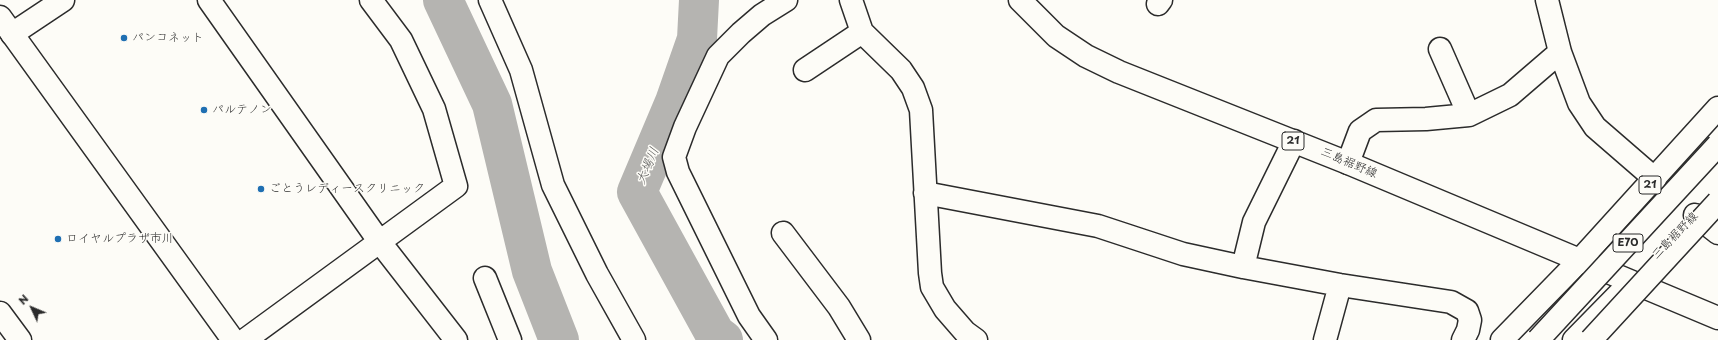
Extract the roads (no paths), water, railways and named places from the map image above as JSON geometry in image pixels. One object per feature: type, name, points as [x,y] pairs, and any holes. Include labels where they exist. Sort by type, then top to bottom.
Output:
[{"type":"main road","points":[[63,0],[6,26],[233,340]]},
{"type":"main road","points":[[209,0],[379,241],[456,340]]},
{"type":"main road","points":[[245,340],[456,186],[434,110],[401,40],[371,0]]},
{"type":"main road","points":[[490,0],[521,70],[553,185],[597,274],[634,340]]},
{"type":"main road","points":[[766,340],[749,316],[678,172],[674,158],[685,127],[718,56],[741,32],[762,15],[786,0]]},
{"type":"main road","name":"三島裾野線","points":[[1020,0],[1056,36],[1086,56],[1119,72],[1348,163],[1718,318]]},
{"type":"main road","points":[[1547,0],[1560,52],[1579,103],[1595,127],[1655,179]]},
{"type":"main road","points":[[846,2],[862,32],[901,70],[913,88],[921,110],[932,287],[944,309],[965,332],[976,340]]},
{"type":"main road","points":[[805,70],[862,32]]},
{"type":"main road","points":[[1440,49],[1468,115]]},
{"type":"main road","points":[[1348,163],[1360,131],[1376,120],[1426,119],[1468,115],[1510,95],[1560,52]]},
{"type":"main road","name":"21","points":[[1580,260],[1718,108]]},
{"type":"main road","points":[[1243,267],[1254,222],[1294,141]]},
{"type":"main road","name":"E70","points":[[1538,340],[1718,145]]},
{"type":"main road","name":"三島裾野線","points":[[1632,281],[1718,190]]},
{"type":"main road","points":[[925,193],[1098,226],[1183,254],[1243,267],[1340,285],[1451,302],[1466,311],[1470,320],[1468,330],[1463,340]]},
{"type":"main road","points":[[1591,340],[1718,202]]},
{"type":"main road","points":[[1695,215],[1718,233]]},
{"type":"main road","points":[[783,233],[839,307],[859,340]]},
{"type":"main road","points":[[1502,340],[1580,260]]},
{"type":"main road","points":[[485,278],[510,340]]},
{"type":"main road","points":[[1574,340],[1632,281]]},
{"type":"main road","points":[[1325,340],[1340,285]]},
{"type":"waterway","name":"大場川","points":[[443,0],[492,104],[532,271],[559,340]]},
{"type":"waterway","name":"大場川","points":[[699,0],[697,39],[675,102],[637,192],[715,334],[723,340]]},
{"type":"place","name":"パンコネット","points":[[124,38]]},
{"type":"place","name":"パルテノン","points":[[204,110]]},
{"type":"place","name":"ごとうレディースクリニック","points":[[261,189]]},
{"type":"place","name":"ロイヤルプラザ市川","points":[[58,239]]}]
